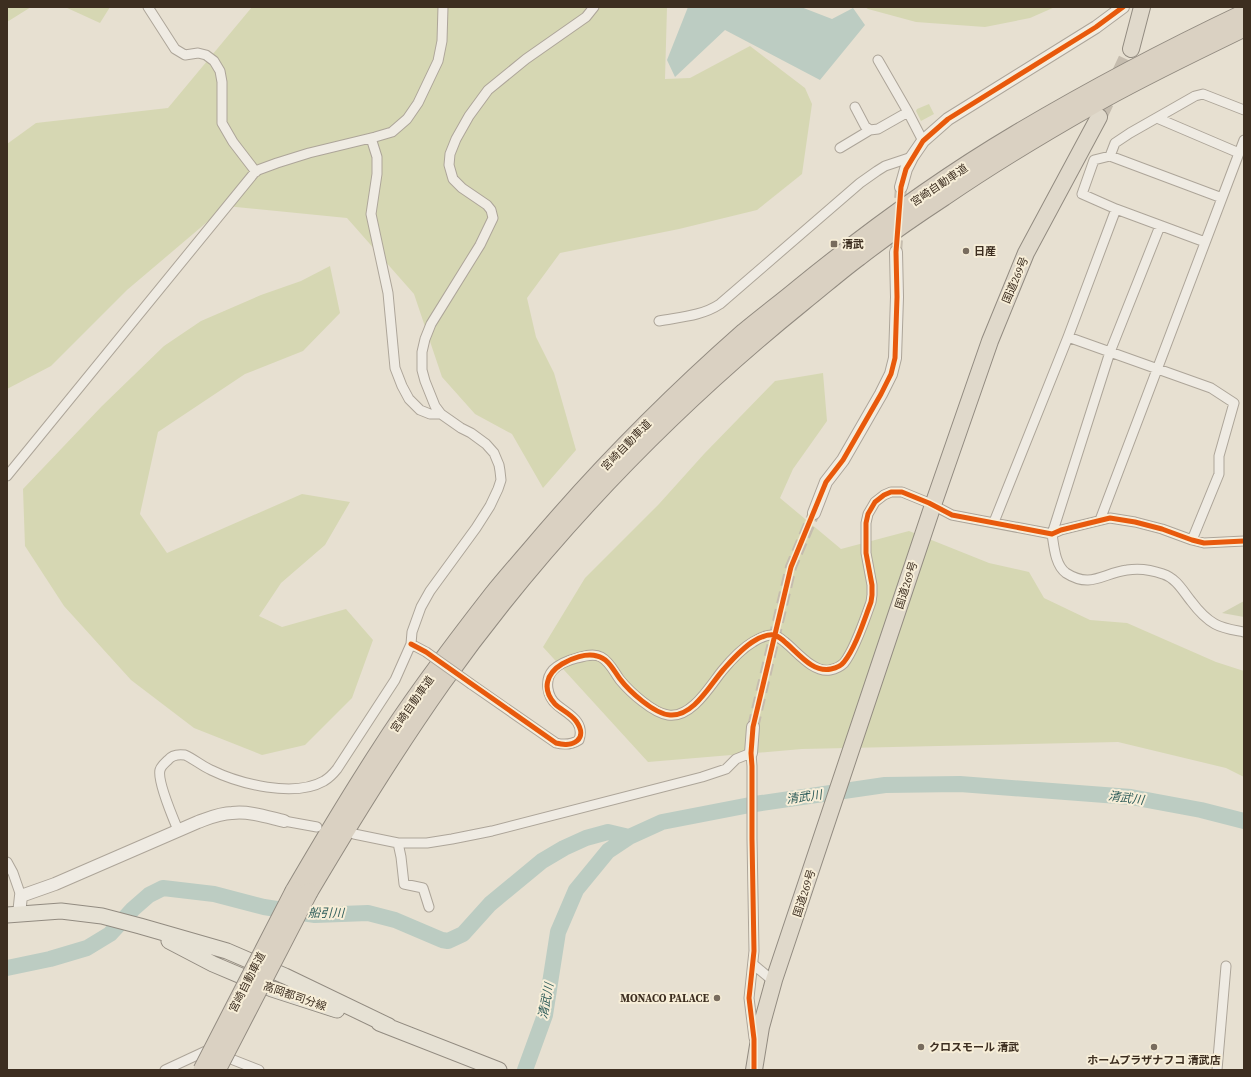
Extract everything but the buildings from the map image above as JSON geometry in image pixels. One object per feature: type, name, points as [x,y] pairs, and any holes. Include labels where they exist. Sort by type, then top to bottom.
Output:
[{"type":"highway","points":[[1131,48],[1142,7]]},
{"type":"highway","name":"宮崎自動車道","points":[[202,1070],[301,891],[349,824],[393,754],[443,681],[504,601],[575,517],[636,453],[699,392],[755,341],[853,261],[943,197],[1021,147],[1095,104],[1170,64],[1243,18]]},
{"type":"highway","name":"国道269号","points":[[754,1070],[761,1027],[774,980],[933,504],[990,341],[1026,253],[1099,117]]},
{"type":"highway","name":"宮崎自動車道","points":[[217,1070],[301,891]]},
{"type":"main road","name":"高岡都司分線","points":[[13,914],[61,911],[102,916],[227,951],[285,976],[389,1026],[499,1070]]},
{"type":"street","points":[[148,7],[175,49],[185,55],[198,54],[214,60],[220,71],[222,82],[222,123],[233,142],[256,172]]},
{"type":"street","points":[[7,476],[256,172],[277,163],[309,153],[392,132],[407,119],[418,103],[438,61],[442,41],[443,7]]},
{"type":"street","points":[[178,830],[160,781],[160,770],[174,755],[185,755],[212,771],[241,782],[263,786],[294,788],[315,785],[331,776],[395,680],[411,644],[412,632],[421,607],[476,528],[494,497],[501,480],[499,465],[494,453],[471,433],[441,414],[435,406],[422,370],[422,352],[431,324],[480,245],[493,218],[491,210],[487,205],[462,188],[453,179],[449,165],[450,154],[456,139],[469,116],[488,90],[526,59],[586,17],[594,7]]},
{"type":"street","points":[[901,186],[906,169],[923,141],[948,119],[1096,28],[1123,7]]},
{"type":"street","points":[[878,60],[923,141]]},
{"type":"street","points":[[1110,156],[1115,143],[1195,96],[1203,94],[1244,110]]},
{"type":"street","points":[[855,107],[865,126],[870,130]]},
{"type":"street","points":[[840,148],[870,130],[878,128],[908,112]]},
{"type":"street","points":[[1157,118],[1239,153]]},
{"type":"street","points":[[371,138],[377,157],[377,174],[371,214],[388,293],[395,368],[409,400],[420,410],[430,414],[441,414]]},
{"type":"street","points":[[1100,520],[1244,140]]},
{"type":"street","points":[[1205,242],[1116,209],[1082,194],[1094,160],[1110,156],[1222,198]]},
{"type":"street","points":[[659,321],[692,316],[712,309],[720,304],[860,183],[885,166],[912,157]]},
{"type":"street","points":[[994,522],[1068,337],[1116,209]]},
{"type":"street","points":[[1160,226],[1110,352],[1052,534],[1054,549],[1062,569],[1067,573],[1081,579],[1089,580],[1127,570],[1143,570],[1165,574],[1174,580],[1191,602],[1208,619],[1225,628],[1244,632]]},
{"type":"street","points":[[814,513],[826,482],[843,460],[891,374],[895,358],[897,296],[896,252]]},
{"type":"street","points":[[1068,337],[1211,388],[1234,403],[1219,456],[1219,474],[1192,540]]},
{"type":"street","points":[[411,644],[426,652],[556,743],[563,745],[574,744],[579,740],[580,732],[576,720],[556,705],[548,691],[547,682],[551,672],[554,669],[571,659],[590,655],[600,657],[610,666],[620,680],[636,696],[658,712],[669,715],[680,714],[689,709],[699,700],[722,670],[738,653],[753,642],[768,635],[777,636],[783,640],[816,668],[825,671],[834,669],[844,663],[851,651],[871,602],[872,585],[866,553],[868,514],[875,502],[890,492],[902,492],[933,504],[952,515],[1052,534],[1061,530],[1110,518],[1135,522],[1162,529],[1204,543],[1244,541]]},
{"type":"street","points":[[753,727],[751,753],[754,965],[750,998],[754,1039],[754,1070]]},
{"type":"street","points":[[354,834],[398,843],[427,843],[478,834],[648,792],[702,777],[726,769],[736,759],[751,753]]},
{"type":"street","points":[[21,896],[55,884],[178,830],[220,814],[232,812],[256,814],[317,828]]},
{"type":"street","points":[[398,843],[404,884],[423,888],[429,907]]},
{"type":"street","points":[[7,862],[13,873],[21,896],[13,914]]},
{"type":"street","points":[[754,965],[773,981],[774,980]]},
{"type":"street","points":[[1217,1070],[1226,966]]},
{"type":"street","points":[[165,1070],[208,1050],[259,1070]]},
{"type":"green space","points":[[7,7],[31,7],[7,22]]},
{"type":"green space","points":[[65,7],[110,7],[100,23]]},
{"type":"green space","points":[[252,7],[667,7],[665,79],[690,78],[750,46],[805,88],[812,104],[802,174],[757,210],[679,229],[560,253],[527,298],[536,337],[554,373],[576,450],[543,488],[512,434],[475,414],[442,377],[414,294],[347,218],[226,206],[127,290],[51,366],[7,389],[7,144],[36,123],[168,108]]},
{"type":"green space","points":[[865,7],[1055,7],[1030,18],[985,27],[916,22]]},
{"type":"green space","points":[[929,104],[934,114],[921,121],[916,111],[917,109]]},
{"type":"green space","points":[[330,266],[340,313],[303,351],[245,374],[158,432],[140,514],[167,553],[302,494],[350,502],[325,545],[281,583],[259,616],[282,627],[346,609],[373,640],[352,698],[305,745],[262,755],[194,728],[131,680],[64,606],[25,546],[23,489],[102,406],[164,346],[201,321],[261,295],[301,281]]},
{"type":"green space","points":[[823,373],[827,421],[793,469],[780,498],[841,549],[909,531],[989,563],[1029,572],[1044,598],[1090,620],[1127,623],[1216,662],[1244,671],[1244,777],[1226,768],[1118,742],[802,749],[648,762],[543,647],[585,578],[659,504],[704,454],[775,381]]},
{"type":"green space","points":[[1244,601],[1244,617],[1222,613]]},
{"type":"shaded area","points":[[688,7],[801,7],[832,19],[853,8],[865,25],[820,80],[725,30],[675,77],[667,60]]},
{"type":"waterway","name":"清武川","points":[[525,1070],[545,1015],[558,932],[576,890],[608,851],[629,837],[662,822],[755,804],[885,785],[960,784],[1131,797],[1201,810],[1244,821]]},
{"type":"waterway","name":"船引川","points":[[7,968],[50,959],[87,948],[110,934],[133,909],[149,895],[163,888],[214,894],[264,907],[315,915],[368,913],[395,920],[442,940],[448,941],[463,934],[490,904],[542,861],[564,848],[586,838],[608,832],[629,837]]},
{"type":"tunnel","points":[[1099,117],[1131,49]]},
{"type":"tunnel","points":[[896,252],[901,187]]},
{"type":"tunnel","points":[[753,727],[791,567],[814,513]]},
{"type":"cycle path","points":[[754,1070],[754,1039],[749,998],[754,951],[751,753],[753,727],[791,567],[826,482],[843,460],[891,374],[895,358],[897,297],[896,252],[901,187],[906,169],[923,141],[948,119],[1096,27],[1123,7]]},
{"type":"cycle path","points":[[411,644],[426,652],[556,743],[568,744],[577,741],[580,737],[580,727],[574,718],[555,704],[548,693],[547,687],[553,672],[566,662],[575,658],[588,655],[601,657],[610,665],[624,684],[642,701],[657,711],[670,715],[686,711],[693,706],[737,654],[745,647],[766,636],[774,635],[779,637],[807,662],[818,668],[831,669],[841,665],[856,641],[871,602],[872,585],[866,553],[866,523],[868,514],[875,502],[891,492],[902,492],[929,503],[952,515],[1052,534],[1061,530],[1110,518],[1135,522],[1162,529],[1204,543],[1244,541]]},
{"type":"place","name":"清武","points":[[834,244]]},
{"type":"place","name":"日産","points":[[966,251]]},
{"type":"place","name":"MONACO PALACE","points":[[717,998]]},
{"type":"place","name":"クロスモール 清武","points":[[921,1047]]},
{"type":"place","name":"ホームプラザナフコ 清武店","points":[[1154,1047]]}]
